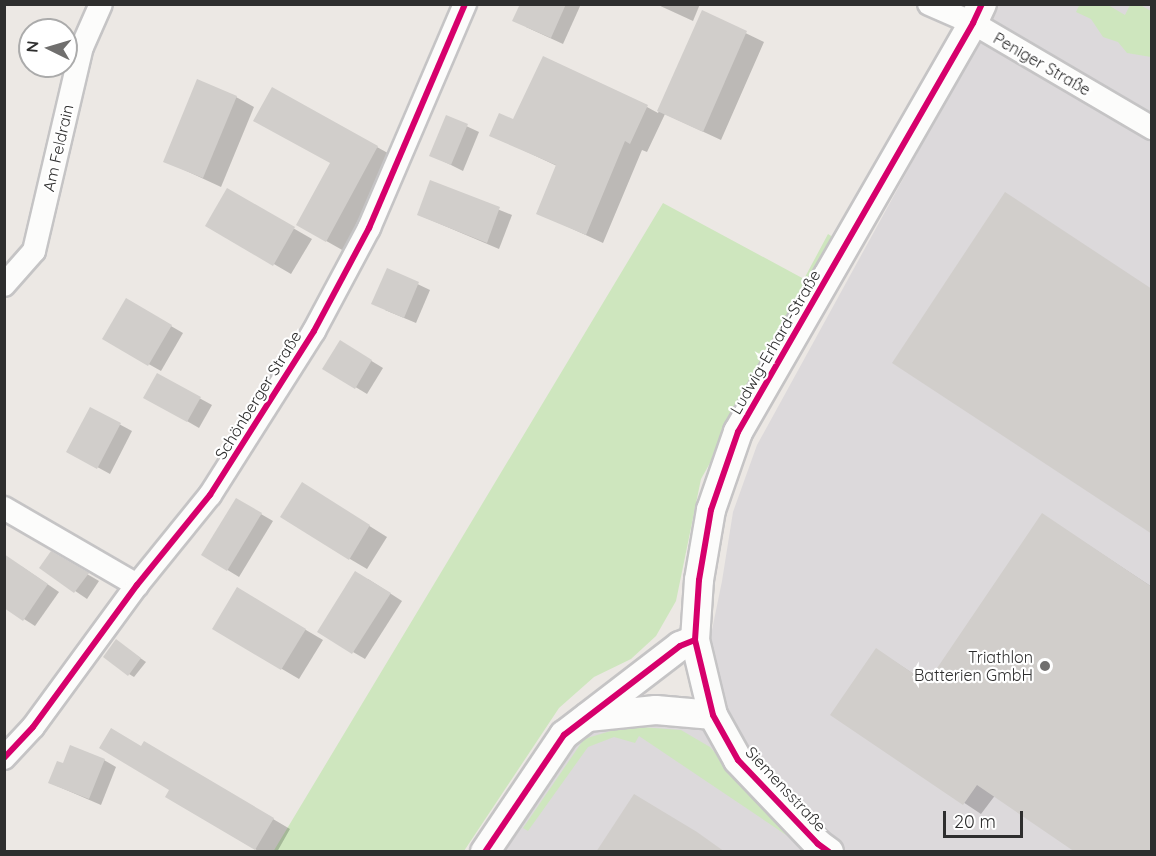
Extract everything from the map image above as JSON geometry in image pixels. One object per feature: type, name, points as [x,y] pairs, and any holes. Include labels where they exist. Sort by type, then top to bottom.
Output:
[{"type":"street","name":"Am Feldrain","points":[[4,285],[34,251],[82,47],[101,4]]},
{"type":"street","name":"Schönberger Straße","points":[[4,758],[33,727],[137,585],[210,495],[314,331],[369,228],[465,4]]},
{"type":"street","name":"Peniger Straße","points":[[929,4],[978,14],[1152,128]]},
{"type":"street","name":"Ludwig-Erhard-Straße","points":[[695,640],[699,580],[711,510],[738,432],[978,14]]},
{"type":"street","points":[[4,507],[137,585]]},
{"type":"street","points":[[485,852],[564,735],[680,646],[695,640]]},
{"type":"street","name":"Siemensstraße","points":[[695,640],[713,715],[738,760],[818,844],[829,852]]},
{"type":"street","points":[[588,717],[656,710],[713,715]]},
{"type":"shaded area","points":[[996,5],[1151,5],[1151,851],[485,852],[588,717],[693,723],[722,581],[733,512],[757,445],[970,57]]},
{"type":"green space","points":[[1080,4],[1108,5],[1125,15],[1130,5],[1140,5],[1151,11],[1151,57],[1127,53],[1118,42],[1103,37],[1091,19],[1076,12]]},
{"type":"green space","points":[[663,203],[804,279],[828,234],[836,239],[701,479],[676,601],[656,636],[631,659],[594,677],[559,708],[464,851],[273,852]]},
{"type":"green space","points":[[627,726],[681,730],[710,747],[776,821],[804,847],[639,736],[635,743],[614,737],[588,747],[528,831],[523,828],[584,739]]},
{"type":"building","points":[[520,4],[566,4],[551,38],[512,21]]},
{"type":"building","points":[[702,10],[747,31],[703,132],[657,111]]},
{"type":"building","points":[[543,56],[648,105],[630,144],[625,141],[586,235],[536,214],[556,165],[489,136],[499,113],[513,119]]},
{"type":"building","points":[[197,79],[237,96],[203,178],[163,162]]},
{"type":"building","points":[[272,87],[378,146],[326,242],[296,225],[330,163],[253,121]]},
{"type":"building","points":[[446,115],[468,124],[451,165],[429,156]]},
{"type":"building","points":[[430,180],[500,207],[487,243],[417,215]]},
{"type":"building","points":[[227,188],[295,227],[273,266],[205,226]]},
{"type":"building","points":[[1005,192],[1152,289],[1152,534],[892,363]]},
{"type":"building","points":[[387,268],[419,282],[404,318],[371,304]]},
{"type":"building","points":[[126,298],[172,325],[148,366],[102,339]]},
{"type":"building","points":[[340,340],[372,360],[355,389],[322,369]]},
{"type":"building","points":[[157,373],[201,397],[187,422],[143,398]]},
{"type":"building","points":[[90,407],[121,423],[97,469],[66,452]]},
{"type":"building","points":[[302,482],[370,525],[349,560],[280,517]]},
{"type":"building","points":[[236,498],[262,513],[227,571],[201,555]]},
{"type":"building","name":"Triathlon Batterien GmbH","points":[[1042,513],[1152,587],[1152,852],[1075,852],[977,785],[963,805],[830,715],[876,648],[927,683]]},
{"type":"building","points":[[51,551],[89,573],[74,593],[39,568]]},
{"type":"building","points":[[4,554],[48,584],[23,621],[4,608]]},
{"type":"building","points":[[355,571],[391,593],[352,654],[317,632]]},
{"type":"building","points":[[237,587],[306,629],[281,670],[212,629]]},
{"type":"building","points":[[116,639],[141,658],[128,676],[103,657]]},
{"type":"building","points":[[111,728],[141,746],[144,741],[274,818],[255,850],[165,797],[169,790],[99,748]]},
{"type":"building","points":[[70,745],[105,759],[89,799],[48,783],[57,761],[63,763]]},
{"type":"building","points":[[634,794],[697,832],[725,852],[596,852]]},
{"type":"cycle path","points":[[4,758],[33,727],[137,585],[210,495],[314,331],[369,228],[465,4]]},
{"type":"cycle path","points":[[829,852],[818,844],[738,760],[713,715],[695,640],[699,580],[711,510],[738,432],[982,4]]},
{"type":"cycle path","points":[[485,852],[564,735],[680,646],[695,640]]},
{"type":"place","name":"Triathlon Batterien GmbH","points":[[1045,666]]}]
